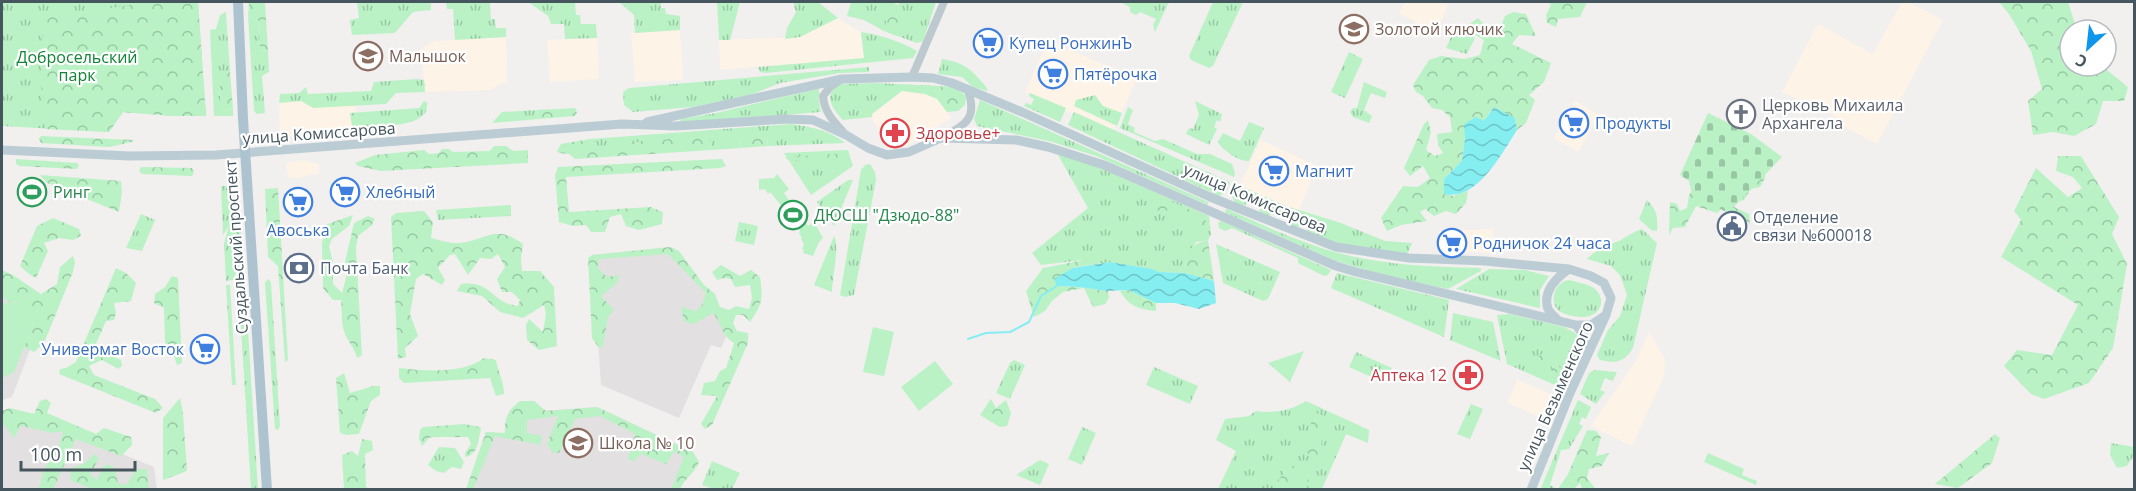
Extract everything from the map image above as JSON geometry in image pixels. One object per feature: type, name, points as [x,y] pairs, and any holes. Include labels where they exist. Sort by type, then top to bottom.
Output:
[{"type":"main road","name":"Суздальский проспект","points":[[238,2],[245,154],[267,489]]},
{"type":"main road","name":"улица Комиссарова","points":[[2,150],[149,156],[245,154],[639,123],[842,79],[933,78],[952,83],[1022,112],[1210,197],[1336,247],[1409,258],[1485,261],[1569,269],[1591,276],[1604,283],[1611,298],[1606,315]]},
{"type":"main road","name":"улица Комиссарова","points":[[639,123],[676,126],[787,119],[813,120],[887,155],[909,152],[941,138],[1016,140],[1076,155],[1104,165],[1336,266],[1385,280],[1557,320]]},
{"type":"main road","points":[[1569,269],[1558,277],[1547,292],[1548,309],[1557,320],[1576,325],[1591,325],[1606,315]]},
{"type":"main road","name":"улица Безыменского","points":[[1530,489],[1606,315]]},
{"type":"main road","points":[[1576,325],[1584,336],[1588,352]]},
{"type":"street","points":[[912,77],[944,2]]},
{"type":"street","name":"улица Комиссарова","points":[[842,79],[830,87],[823,96],[824,106],[833,122],[846,135]]},
{"type":"street","points":[[941,138],[959,128],[968,119],[973,103],[968,90]]},
{"type":"shaded area","points":[[1405,2],[1441,2],[1448,5],[1437,32],[1399,14]]},
{"type":"shaded area","points":[[1902,2],[1908,2],[1943,20],[1877,144],[1843,126],[1845,121],[1782,92],[1818,24],[1873,54]]},
{"type":"shaded area","points":[[838,18],[861,32],[864,58],[720,70],[719,40],[800,37]]},
{"type":"shaded area","points":[[680,30],[683,80],[635,82],[631,33]]},
{"type":"shaded area","points":[[506,37],[507,83],[499,84],[491,90],[425,92],[421,49],[434,41]]},
{"type":"shaded area","points":[[597,38],[599,79],[550,82],[547,40]]},
{"type":"shaded area","points":[[1048,40],[1137,79],[1113,132],[1025,92]]},
{"type":"shaded area","points":[[902,91],[925,94],[937,99],[951,118],[908,145],[893,147],[873,121],[872,114]]},
{"type":"shaded area","points":[[360,94],[351,132],[280,137],[279,97]]},
{"type":"shaded area","points":[[1575,101],[1599,115],[1578,152],[1554,138]]},
{"type":"shaded area","points":[[1261,140],[1317,166],[1298,213],[1239,187]]},
{"type":"shaded area","points":[[304,160],[319,164],[319,173],[298,178],[288,177],[286,163]]},
{"type":"shaded area","points":[[1493,229],[1494,253],[1440,251],[1439,231]]},
{"type":"shaded area","points":[[671,247],[731,326],[721,348],[711,345],[679,418],[601,385],[592,255]]},
{"type":"shaded area","points":[[2,282],[48,302],[12,397],[2,400]]},
{"type":"shaded area","points":[[1649,332],[1665,359],[1664,376],[1632,446],[1591,426],[1635,362]]},
{"type":"shaded area","points":[[1517,380],[1559,397],[1549,421],[1507,403]]},
{"type":"shaded area","name":"Школа № 10","points":[[597,407],[693,452],[676,489],[466,490],[486,432],[515,434],[514,413]]},
{"type":"shaded area","points":[[10,408],[68,432],[42,489],[2,490],[2,411]]},
{"type":"shaded area","points":[[74,434],[154,467],[157,489],[49,490]]},
{"type":"green space","name":"Добросельский парк","points":[[2,2],[198,2],[206,116],[123,112],[109,132],[2,126]]},
{"type":"green space","name":"Добросельский парк","points":[[137,2],[198,2],[206,116],[123,112],[109,132],[45,129],[41,82],[44,14],[82,12],[131,5]]},
{"type":"green space","points":[[249,2],[265,2],[268,51],[260,50],[259,21],[248,16]]},
{"type":"green space","points":[[357,2],[431,2],[431,10],[413,12],[395,33],[352,35],[350,20],[359,18]]},
{"type":"green space","points":[[446,2],[490,2],[491,19],[495,19],[496,28],[506,28],[506,37],[455,40],[453,9],[447,9]]},
{"type":"green space","points":[[528,2],[575,2],[576,15],[580,15],[581,24],[596,24],[597,38],[565,39],[564,24],[551,24],[548,16]]},
{"type":"green space","points":[[619,2],[661,2],[661,8],[665,8],[666,14],[680,16],[680,30],[635,33],[634,15]]},
{"type":"green space","points":[[717,2],[740,2],[730,40],[719,40]]},
{"type":"green space","points":[[794,2],[818,2],[838,18],[800,37],[785,39],[787,28],[796,12]]},
{"type":"green space","points":[[851,2],[892,2],[898,5],[900,2],[936,2],[923,41],[917,43],[884,31],[864,20],[847,16]]},
{"type":"green space","points":[[1120,2],[1169,2],[1155,32],[1153,25],[1156,19],[1140,12],[1136,15],[1130,12],[1130,7]]},
{"type":"green space","points":[[1213,2],[1243,2],[1213,66],[1209,68],[1191,60],[1189,56]]},
{"type":"green space","points":[[1548,2],[1587,2],[1580,17],[1558,19],[1556,27],[1547,23],[1546,15],[1551,5]]},
{"type":"green space","points":[[1999,2],[2068,2],[2073,18],[2058,18],[2058,78],[2117,78],[2128,87],[2124,101],[2103,101],[2096,124],[2074,136],[2053,132],[2033,135],[2028,101],[2042,89],[2031,51],[2009,14]]},
{"type":"green space","points":[[896,10],[909,13],[913,20],[907,29],[897,36],[889,33],[885,28],[886,22]]},
{"type":"green space","points":[[226,12],[230,72],[222,76],[219,90],[222,109],[226,111],[233,108],[233,116],[214,116],[210,30],[216,29],[220,15]]},
{"type":"green space","points":[[1513,12],[1526,14],[1536,36],[1519,35],[1512,44],[1551,63],[1544,82],[1529,95],[1535,100],[1526,123],[1517,130],[1515,118],[1492,109],[1484,121],[1465,138],[1462,161],[1444,179],[1444,194],[1453,196],[1468,191],[1466,203],[1456,214],[1446,211],[1434,216],[1425,209],[1420,212],[1427,221],[1401,225],[1387,231],[1381,218],[1403,186],[1418,187],[1430,178],[1423,166],[1410,176],[1404,168],[1424,124],[1428,120],[1431,132],[1426,150],[1435,156],[1443,153],[1438,145],[1437,134],[1452,132],[1450,117],[1442,110],[1432,108],[1423,96],[1416,92],[1413,85],[1429,60],[1441,56],[1465,59],[1480,55],[1484,40],[1466,33],[1468,25],[1478,18],[1487,33],[1499,30],[1505,16]]},
{"type":"green space","points":[[248,16],[259,21],[260,50],[268,51],[269,72],[262,76],[265,113],[257,114],[254,111]]},
{"type":"green space","points":[[1455,28],[1475,38],[1467,54],[1446,48]]},
{"type":"green space","points":[[861,32],[890,39],[917,51],[913,58],[766,73],[760,72],[758,67],[864,58]]},
{"type":"green space","points":[[1349,52],[1363,59],[1345,98],[1331,92]]},
{"type":"green space","points":[[942,59],[968,68],[987,88],[987,91],[973,87],[962,77],[938,74]]},
{"type":"green space","points":[[869,67],[869,72],[840,73],[780,83],[750,95],[693,107],[633,112],[624,105],[623,92],[629,88]]},
{"type":"green space","points":[[230,72],[233,108],[226,111],[222,109],[219,90],[222,75]]},
{"type":"green space","points":[[424,80],[425,92],[396,93],[386,104],[313,108],[301,101],[279,103],[280,94],[299,93],[306,87],[308,94],[371,91],[374,82]]},
{"type":"green space","points":[[1364,82],[1387,92],[1385,98],[1371,93],[1364,110],[1372,116],[1369,123],[1353,117],[1350,112],[1353,108],[1357,108]]},
{"type":"green space","points":[[840,84],[941,86],[937,99],[925,94],[902,91],[872,114],[872,117],[843,120],[831,102],[831,93],[835,88]]},
{"type":"green space","points":[[941,86],[955,88],[966,96],[965,105],[958,111],[947,112],[937,99]]},
{"type":"green space","points":[[819,89],[821,112],[682,123],[680,121],[681,119]]},
{"type":"green space","points":[[1030,93],[1066,108],[1060,122],[1024,106],[1026,103],[1031,105],[1034,99],[1029,96]]},
{"type":"green space","points":[[1095,95],[1103,106],[1122,113],[1117,126],[1074,106],[1076,100]]},
{"type":"green space","points":[[980,100],[1208,202],[1208,205],[1096,156],[1049,141],[977,126],[974,119]]},
{"type":"green space","points":[[424,101],[427,102],[426,111],[420,118],[410,122],[385,126],[352,126],[350,113],[419,108]]},
{"type":"green space","points":[[1195,101],[1222,114],[1220,122],[1217,120],[1214,127],[1217,129],[1209,145],[1186,134],[1189,128],[1193,129],[1199,115]]},
{"type":"green space","points":[[1128,107],[1133,110],[1128,124],[1135,128],[1134,132],[1155,141],[1163,139],[1197,154],[1210,154],[1232,164],[1234,177],[1120,128]]},
{"type":"green space","points":[[575,108],[577,112],[575,116],[539,119],[536,110]]},
{"type":"green space","points":[[536,110],[539,119],[492,123],[502,112]]},
{"type":"green space","points":[[1074,112],[1230,182],[1226,192],[1219,196],[1068,125]]},
{"type":"green space","points":[[1708,113],[1751,134],[1782,157],[1728,213],[1692,194],[1689,181],[1680,175]]},
{"type":"green space","points":[[1249,122],[1264,128],[1249,161],[1245,161],[1232,155],[1218,142],[1223,133],[1240,141]]},
{"type":"green space","points":[[792,124],[826,132],[845,143],[768,146],[767,137],[738,139],[741,148],[711,150],[710,140],[597,152],[590,139]]},
{"type":"green space","points":[[752,131],[767,137],[768,146],[741,148],[738,139],[740,135]]},
{"type":"green space","points":[[1709,132],[1766,164],[1765,178],[1760,187],[1751,189],[1744,200],[1733,203],[1734,207],[1749,214],[1750,224],[1735,212],[1721,209],[1717,213],[1696,206],[1685,227],[1673,228],[1669,235],[1670,202],[1677,204],[1680,211],[1687,208],[1689,195],[1701,175],[1687,173],[1681,178]]},
{"type":"green space","points":[[41,136],[134,140],[109,147],[41,143],[39,139]]},
{"type":"green space","points":[[703,136],[710,140],[711,150],[575,159],[569,154],[557,151],[561,144],[590,139],[597,151],[604,150],[605,145]]},
{"type":"green space","points":[[494,146],[506,146],[513,151],[528,150],[528,163],[381,171],[358,166],[355,163],[375,155],[424,150],[429,154],[439,153],[442,149],[449,149],[453,152],[490,151]]},
{"type":"green space","points":[[848,150],[853,166],[811,195],[784,153]]},
{"type":"green space","points":[[841,154],[844,157],[829,166],[788,160],[785,157]]},
{"type":"green space","points":[[1058,155],[1082,160],[1209,216],[1211,234],[1208,240],[1196,242],[1185,264],[1185,273],[1159,272],[1110,262],[1083,266],[1083,260],[1041,265],[1032,253],[1088,208]]},
{"type":"green space","points":[[2058,156],[2081,156],[2119,217],[2112,234],[2127,264],[2113,348],[2089,383],[2044,399],[2031,394],[2004,366],[2017,350],[2052,355],[2078,305],[2001,257],[2021,220],[2014,211],[2036,168],[2068,197],[2082,188],[2073,177],[2056,171]]},
{"type":"green space","points":[[16,159],[77,163],[79,166],[76,169],[20,166],[16,164]]},
{"type":"green space","points":[[722,159],[726,166],[720,168],[566,177],[569,212],[650,207],[663,212],[662,224],[639,230],[626,226],[621,214],[610,217],[605,232],[591,232],[586,225],[573,226],[559,222],[555,175],[558,167]]},
{"type":"green space","points":[[870,164],[875,172],[876,180],[854,295],[845,297],[840,295],[861,170],[865,165]]},
{"type":"green space","points":[[141,167],[192,168],[194,172],[192,176],[142,174],[139,171]]},
{"type":"green space","name":"ДЮСШ \"Дзюдо-88\"","points":[[777,174],[789,189],[784,193],[808,226],[814,222],[823,238],[813,256],[803,253],[804,244],[800,231],[792,220],[790,221],[784,209],[770,192],[768,194],[765,189],[759,190],[759,179],[774,178]]},
{"type":"green space","points":[[40,175],[121,181],[119,212],[47,183]]},
{"type":"green space","points":[[848,180],[853,180],[834,226],[817,202]]},
{"type":"green space","points":[[1238,185],[1286,206],[1341,223],[1385,241],[1412,243],[1407,254],[1345,246],[1307,232],[1306,225],[1301,223],[1297,228],[1290,226],[1291,219],[1273,212],[1268,217],[1260,213],[1259,207],[1248,202],[1243,207],[1236,204],[1232,197]]},
{"type":"green space","points":[[221,186],[231,186],[233,218],[239,205],[242,258],[233,280],[226,281],[224,243],[229,226],[223,235]]},
{"type":"green space","points":[[278,188],[288,360],[285,362],[278,266],[268,257],[265,189]]},
{"type":"green space","points":[[1159,196],[1204,216],[1205,227],[1192,227],[1186,218],[1173,210],[1158,211],[1154,202]]},
{"type":"green space","points":[[1647,200],[1656,214],[1657,231],[1651,230],[1639,219]]},
{"type":"green space","points":[[511,205],[511,216],[438,220],[436,210]]},
{"type":"green space","points":[[1227,209],[1295,239],[1330,251],[1409,265],[1481,268],[1481,271],[1448,289],[1386,276],[1336,261],[1226,213]]},
{"type":"green space","points":[[424,211],[433,222],[431,238],[459,243],[498,234],[513,238],[523,244],[522,271],[540,271],[554,287],[557,346],[539,350],[527,340],[526,325],[529,319],[543,332],[546,314],[544,305],[523,318],[500,312],[482,296],[457,291],[461,284],[479,285],[502,301],[518,306],[520,300],[512,292],[502,292],[497,279],[505,267],[498,254],[491,259],[480,258],[468,275],[455,254],[450,255],[438,268],[445,280],[442,285],[423,274],[416,279],[410,314],[418,336],[405,348],[406,357],[398,359],[391,217],[396,213]]},
{"type":"green space","points":[[141,214],[155,220],[142,251],[126,248]]},
{"type":"green space","points":[[353,215],[349,226],[332,239],[329,246],[333,262],[333,284],[342,293],[346,278],[345,262],[354,223],[368,216],[375,219],[371,226],[358,236],[356,248],[362,355],[357,358],[344,331],[341,300],[333,300],[323,288],[322,244],[325,225]]},
{"type":"green space","points":[[53,218],[79,229],[81,236],[73,240],[59,238],[44,243],[48,251],[36,278],[20,266],[37,226]]},
{"type":"green space","points":[[1221,221],[1331,270],[1328,275],[1324,276],[1298,263],[1298,258],[1232,228],[1225,231],[1219,228],[1218,223]]},
{"type":"green space","points":[[739,222],[758,226],[754,245],[735,241]]},
{"type":"green space","points":[[1642,229],[1657,243],[1633,348],[1619,361],[1600,360],[1597,355],[1608,330],[1620,316],[1627,295],[1620,275],[1611,266],[1587,259],[1600,249]]},
{"type":"green space","points":[[834,236],[836,254],[832,292],[814,285]]},
{"type":"green space","points":[[1208,240],[1214,281],[1185,273],[1189,251],[1196,244]]},
{"type":"green space","points":[[1216,244],[1280,272],[1268,299],[1263,301],[1223,283]]},
{"type":"green space","points":[[671,247],[679,251],[704,285],[715,294],[720,307],[729,310],[736,306],[749,309],[752,298],[750,285],[735,287],[731,279],[717,280],[712,272],[721,265],[740,276],[751,270],[760,277],[761,301],[754,316],[750,322],[743,315],[736,315],[733,323],[737,331],[748,333],[748,343],[712,425],[705,429],[701,424],[717,396],[701,395],[704,383],[715,381],[720,371],[726,368],[734,343],[724,333],[713,313],[694,324],[684,321],[681,307],[696,311],[702,305],[706,293],[668,254],[599,259],[598,268],[607,277],[619,275],[617,283],[601,296],[614,310],[608,317],[603,346],[599,348],[592,338],[588,258],[592,255]]},
{"type":"green space","points":[[73,256],[75,262],[73,272],[44,343],[34,352],[24,347],[34,322],[17,302],[10,302],[2,297],[2,270],[41,294],[57,284],[60,267]]},
{"type":"green space","points":[[1084,260],[1083,266],[1073,268],[1057,286],[1079,287],[1108,291],[1109,298],[1105,304],[1093,307],[1084,288],[1063,292],[1045,311],[1034,317],[1026,291],[1043,268]]},
{"type":"green space","points":[[116,268],[126,273],[136,283],[131,301],[114,303],[116,313],[114,320],[106,321],[94,348],[121,360],[122,366],[118,369],[102,360],[89,366],[94,375],[155,399],[163,408],[156,413],[59,374],[60,369],[76,362]]},
{"type":"green space","points":[[1489,269],[1525,270],[1549,276],[1540,290],[1540,308],[1456,289]]},
{"type":"green space","points":[[1337,273],[1449,300],[1444,337],[1331,288]]},
{"type":"green space","points":[[172,276],[178,278],[182,363],[177,365],[172,350],[165,343],[164,308],[154,303],[155,294],[165,287]]},
{"type":"green space","points":[[269,279],[280,426],[278,430],[275,429],[265,282]]},
{"type":"green space","points":[[1569,280],[1590,286],[1599,293],[1600,307],[1593,315],[1573,316],[1557,309],[1554,300],[1555,291],[1564,281]]},
{"type":"green space","points":[[245,283],[258,489],[251,489],[239,295]]},
{"type":"green space","points":[[226,285],[230,285],[236,385],[232,385]]},
{"type":"green space","points":[[1128,290],[1156,303],[1156,311],[1139,308],[1131,303],[1120,291]]},
{"type":"green space","points":[[10,302],[26,308],[34,322],[14,372],[2,378],[2,304]]},
{"type":"green space","points":[[1453,313],[1493,322],[1501,361],[1450,340]]},
{"type":"green space","points":[[1510,314],[1564,327],[1578,336],[1578,350],[1562,388],[1507,364],[1497,315]]},
{"type":"green space","points":[[873,327],[894,332],[884,376],[863,372]]},
{"type":"green space","points":[[1304,351],[1290,382],[1268,363]]},
{"type":"green space","points":[[1356,352],[1392,368],[1385,383],[1349,367]]},
{"type":"green space","points":[[1541,354],[1548,358],[1554,356],[1561,370],[1555,373],[1551,366],[1545,368],[1541,374],[1534,374],[1527,365],[1533,363]]},
{"type":"green space","points":[[484,358],[496,360],[504,394],[496,396],[490,378],[404,383],[399,378],[399,368],[455,369],[466,367]]},
{"type":"green space","points":[[1014,360],[1025,365],[1010,399],[996,393],[1010,363]]},
{"type":"green space","points":[[935,361],[953,384],[919,411],[901,387]]},
{"type":"green space","points":[[1154,367],[1198,386],[1190,404],[1146,385]]},
{"type":"green space","points":[[1594,370],[1617,372],[1613,381],[1605,378],[1600,390],[1605,392],[1596,404],[1580,394],[1589,373]]},
{"type":"green space","points":[[344,373],[350,393],[380,386],[380,395],[371,401],[359,434],[340,433],[336,378]]},
{"type":"green space","points":[[180,398],[187,471],[163,480],[163,418]]},
{"type":"green space","points":[[46,399],[51,403],[47,413],[96,434],[104,428],[131,437],[132,445],[121,456],[76,439],[53,489],[36,489],[40,486],[43,471],[59,446],[63,431],[53,433],[20,426],[14,438],[2,422],[2,411],[10,408],[34,414],[40,401]]},
{"type":"green space","points":[[991,399],[996,408],[1006,400],[1011,413],[1007,426],[1000,427],[980,415]]},
{"type":"green space","points":[[1578,400],[1591,407],[1586,419],[1582,417],[1579,424],[1583,426],[1569,449],[1561,450],[1550,485],[1554,487],[1553,489],[1540,490]]},
{"type":"green space","points":[[520,401],[534,401],[546,411],[597,407],[693,452],[699,462],[680,489],[671,489],[684,457],[674,451],[666,464],[641,454],[634,461],[628,459],[635,434],[600,416],[575,419],[559,453],[552,452],[547,444],[558,416],[527,420],[527,433],[542,436],[540,445],[495,436],[473,489],[466,489],[486,432],[505,433],[508,415]]},
{"type":"green space","points":[[1306,401],[1369,430],[1368,443],[1346,434],[1322,489],[1218,489],[1236,451],[1216,440],[1225,419],[1249,416],[1256,411],[1282,410]]},
{"type":"green space","points":[[1471,404],[1483,409],[1470,439],[1457,434]]},
{"type":"green space","points":[[1317,413],[1325,417],[1322,450],[1318,455],[1310,455],[1306,452],[1313,433],[1310,426]]},
{"type":"green space","points":[[465,424],[481,429],[477,447],[469,456],[465,457],[471,444],[468,437],[433,437],[422,446],[419,438],[423,427]]},
{"type":"green space","points":[[1082,427],[1096,433],[1082,465],[1068,459]]},
{"type":"green space","points":[[1587,430],[1596,431],[1601,437],[1596,456],[1609,453],[1602,466],[1589,469],[1587,478],[1595,488],[1582,489],[1580,483],[1574,489],[1558,489],[1568,474]]},
{"type":"green space","points":[[1995,434],[2000,438],[1992,463],[1958,488],[1935,484]]},
{"type":"green space","points":[[362,439],[372,441],[373,450],[365,454],[366,487],[371,489],[344,489],[342,455],[352,451],[358,456]]},
{"type":"green space","points":[[2111,443],[2134,447],[2134,455],[2127,466],[2117,468],[2110,455]]},
{"type":"green space","points":[[439,447],[455,448],[464,462],[461,469],[452,467],[444,473],[428,465]]},
{"type":"green space","points":[[1708,453],[1744,469],[1742,475],[1757,481],[1756,485],[1704,462]]},
{"type":"green space","points":[[94,454],[99,458],[90,475],[97,480],[102,468],[107,464],[115,468],[118,483],[126,485],[137,469],[147,469],[149,489],[93,489],[71,481],[70,469],[85,463]]},
{"type":"green space","points":[[1285,459],[1302,470],[1309,481],[1306,489],[1287,489],[1276,483],[1284,473]]},
{"type":"green space","points":[[1040,460],[1049,464],[1040,485],[1016,475]]},
{"type":"green space","points":[[712,461],[740,473],[732,489],[714,489],[702,485]]},
{"type":"water","points":[[1494,107],[1515,118],[1517,130],[1496,162],[1478,183],[1467,191],[1444,194],[1444,179],[1462,161],[1464,124],[1476,117],[1484,121]]},
{"type":"water","points":[[1110,262],[1159,272],[1185,273],[1214,281],[1216,303],[1199,309],[1175,303],[1156,303],[1128,290],[1108,291],[1057,286],[1054,279],[1073,268]]},
{"type":"waterway","points":[[968,339],[986,333],[1010,332],[1029,322],[1041,296],[1057,286]]},
{"type":"place","name":"Золотой ключик","points":[[1354,29]]},
{"type":"place","name":"Купец РонжинЪ","points":[[988,43]]},
{"type":"place","name":"Малышок","points":[[368,56]]},
{"type":"place","name":"Пятёрочка","points":[[1053,74]]},
{"type":"place","name":"Церковь Михаила Архангела","points":[[1741,114]]},
{"type":"place","name":"Продукты","points":[[1574,123]]},
{"type":"place","name":"Здоровье+","points":[[895,133]]},
{"type":"place","name":"Магнит","points":[[1274,171]]},
{"type":"place","name":"Ринг","points":[[32,192]]},
{"type":"place","name":"Хлебный","points":[[345,192]]},
{"type":"place","name":"Авоська","points":[[298,202]]},
{"type":"place","name":"ДЮСШ \"Дзюдо-88\"","points":[[793,215]]},
{"type":"place","name":"Отделение связи №600018","points":[[1732,226]]},
{"type":"place","name":"Родничок 24 часа","points":[[1452,243]]},
{"type":"place","name":"Почта Банк","points":[[299,268]]},
{"type":"place","name":"Универмаг Восток","points":[[205,349]]},
{"type":"place","name":"Аптека 12","points":[[1468,375]]},
{"type":"place","name":"Школа № 10","points":[[578,443]]}]
